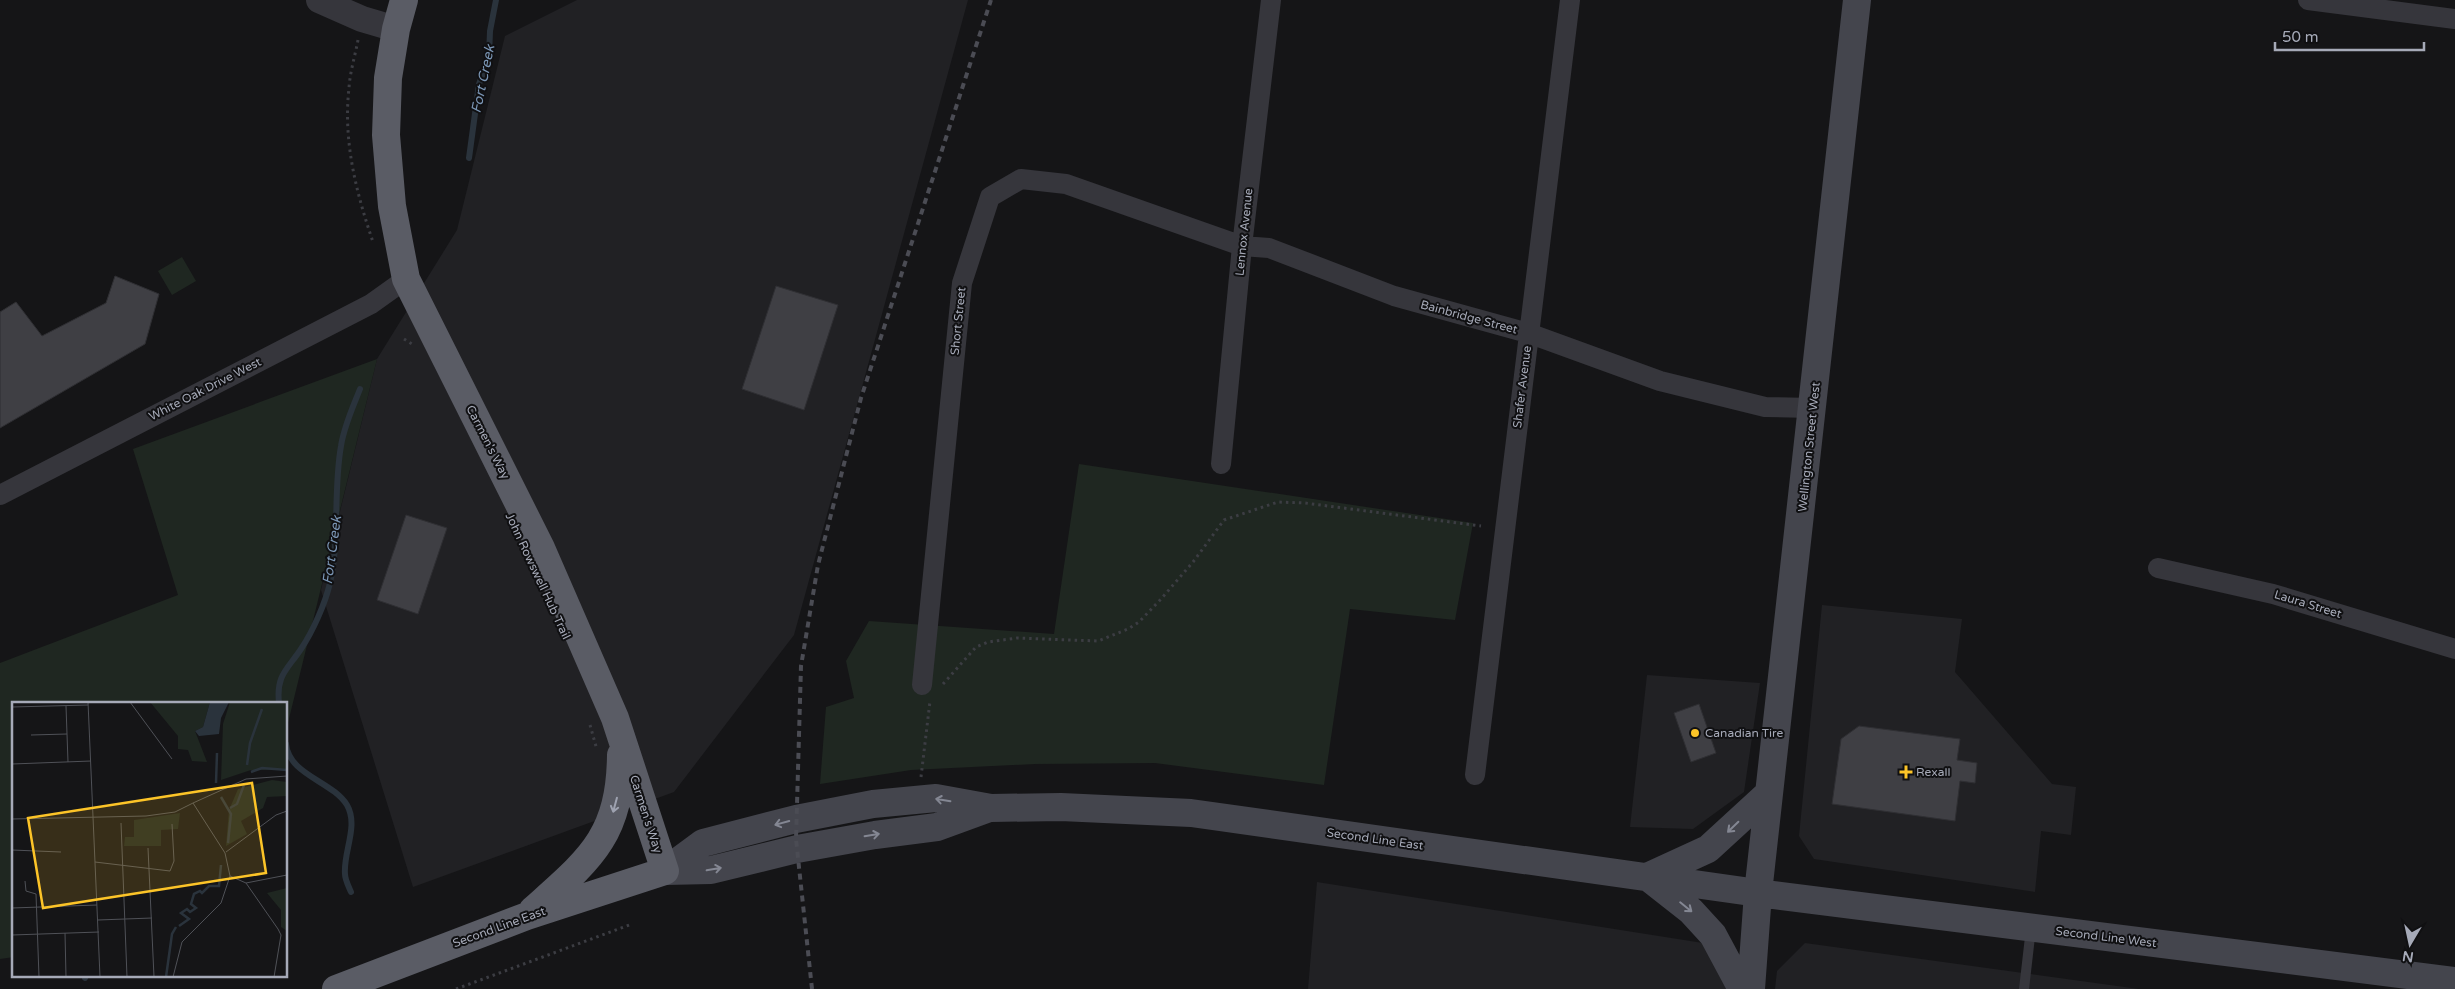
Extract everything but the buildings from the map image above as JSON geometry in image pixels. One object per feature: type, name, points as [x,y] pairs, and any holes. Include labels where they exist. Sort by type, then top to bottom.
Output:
[{"type":"highway","name":"Carmen's Way","points":[[404,0],[396,28],[388,78],[386,134],[392,206],[406,279],[542,548],[622,739],[665,871]]},
{"type":"highway","points":[[526,916],[585,864],[604,837],[615,810],[621,782],[622,739]]},
{"type":"highway","name":"Second Line East","points":[[336,989],[526,916],[665,871]]},
{"type":"main road","name":"Wellington Street West","points":[[1751,989],[1758,893],[1857,0]]},
{"type":"main road","points":[[1742,989],[1713,935],[1691,911],[1647,877],[1708,849],[1769,793]]},
{"type":"main road","name":"Second Line East","points":[[665,871],[711,870],[797,849],[875,835],[938,827],[990,808],[1061,807],[1191,814],[1758,893]]},
{"type":"main road","name":"Second Line West","points":[[1758,893],[2455,981]]},
{"type":"street","points":[[319,0],[362,20],[396,28]]},
{"type":"street","name":"Lennox Avenue","points":[[1221,464],[1242,246],[1270,0]]},
{"type":"street","name":"Shafer Avenue","points":[[1475,775],[1570,0]]},
{"type":"street","points":[[2308,0],[2455,19]]},
{"type":"street","name":"Short Street","points":[[926,693],[962,283],[990,197],[1021,179],[1066,184],[1242,246]]},
{"type":"street","name":"Bainbridge Street","points":[[1242,246],[1269,248],[1394,296],[1528,333],[1660,381],[1765,407],[1813,408]]},
{"type":"street","name":"White Oak Drive West","points":[[0,495],[370,304],[406,279]]},
{"type":"street","name":"Laura Street","points":[[2158,568],[2273,594],[2455,649]]},
{"type":"lane","points":[[2024,989],[2031,927]]},
{"type":"path","points":[[362,20],[348,89],[348,129],[354,183],[374,243]]},
{"type":"path","points":[[404,339],[415,346]]},
{"type":"path","points":[[942,685],[976,647],[988,642],[1017,638],[1098,641],[1128,630],[1139,622],[1161,599],[1193,562],[1224,520],[1278,502],[1305,503],[1481,526]]},
{"type":"path","points":[[921,782],[926,693]]},
{"type":"path","points":[[588,719],[599,754]]},
{"type":"path","points":[[456,989],[632,924]]},
{"type":"shaded area","points":[[577,0],[968,0],[794,635],[674,792],[413,887],[321,590],[377,359],[457,230],[505,36]]},
{"type":"shaded area","points":[[182,257],[196,281],[172,295],[158,271]]},
{"type":"shaded area","points":[[377,359],[288,723],[288,702],[12,702],[12,957],[0,959],[0,663],[178,595],[133,449]]},
{"type":"shaded area","points":[[1079,464],[1473,523],[1455,620],[1350,609],[1324,785],[1155,763],[1035,764],[911,770],[820,784],[826,707],[854,698],[846,661],[869,621],[1054,634]]},
{"type":"shaded area","points":[[1822,605],[1962,619],[1955,672],[2052,784],[2076,787],[2071,835],[2041,831],[2035,892],[1814,859],[1799,836]]},
{"type":"shaded area","points":[[1647,675],[1760,683],[1744,792],[1693,829],[1630,827]]},
{"type":"shaded area","points":[[1317,882],[1703,943],[1728,989],[1308,989]]},
{"type":"shaded area","points":[[1805,943],[2139,989],[1775,989],[1777,971]]},
{"type":"waterway","name":"Fort Creek","points":[[469,158],[479,84],[489,57],[490,31],[496,0]]},
{"type":"waterway","name":"Fort Creek","points":[[279,702],[281,679],[314,626],[330,583],[335,549],[337,480],[342,439],[360,389]]},
{"type":"waterway","name":"Fort Creek","points":[[288,751],[295,763],[303,771],[332,790],[347,805],[350,813],[351,830],[345,874],[351,892]]},
{"type":"railway","points":[[812,989],[796,839],[801,666],[818,565],[861,398],[991,0]]},
{"type":"place","name":"Canadian Tire","points":[[1695,733]]},
{"type":"place","name":"Rexall","points":[[1906,772]]}]
